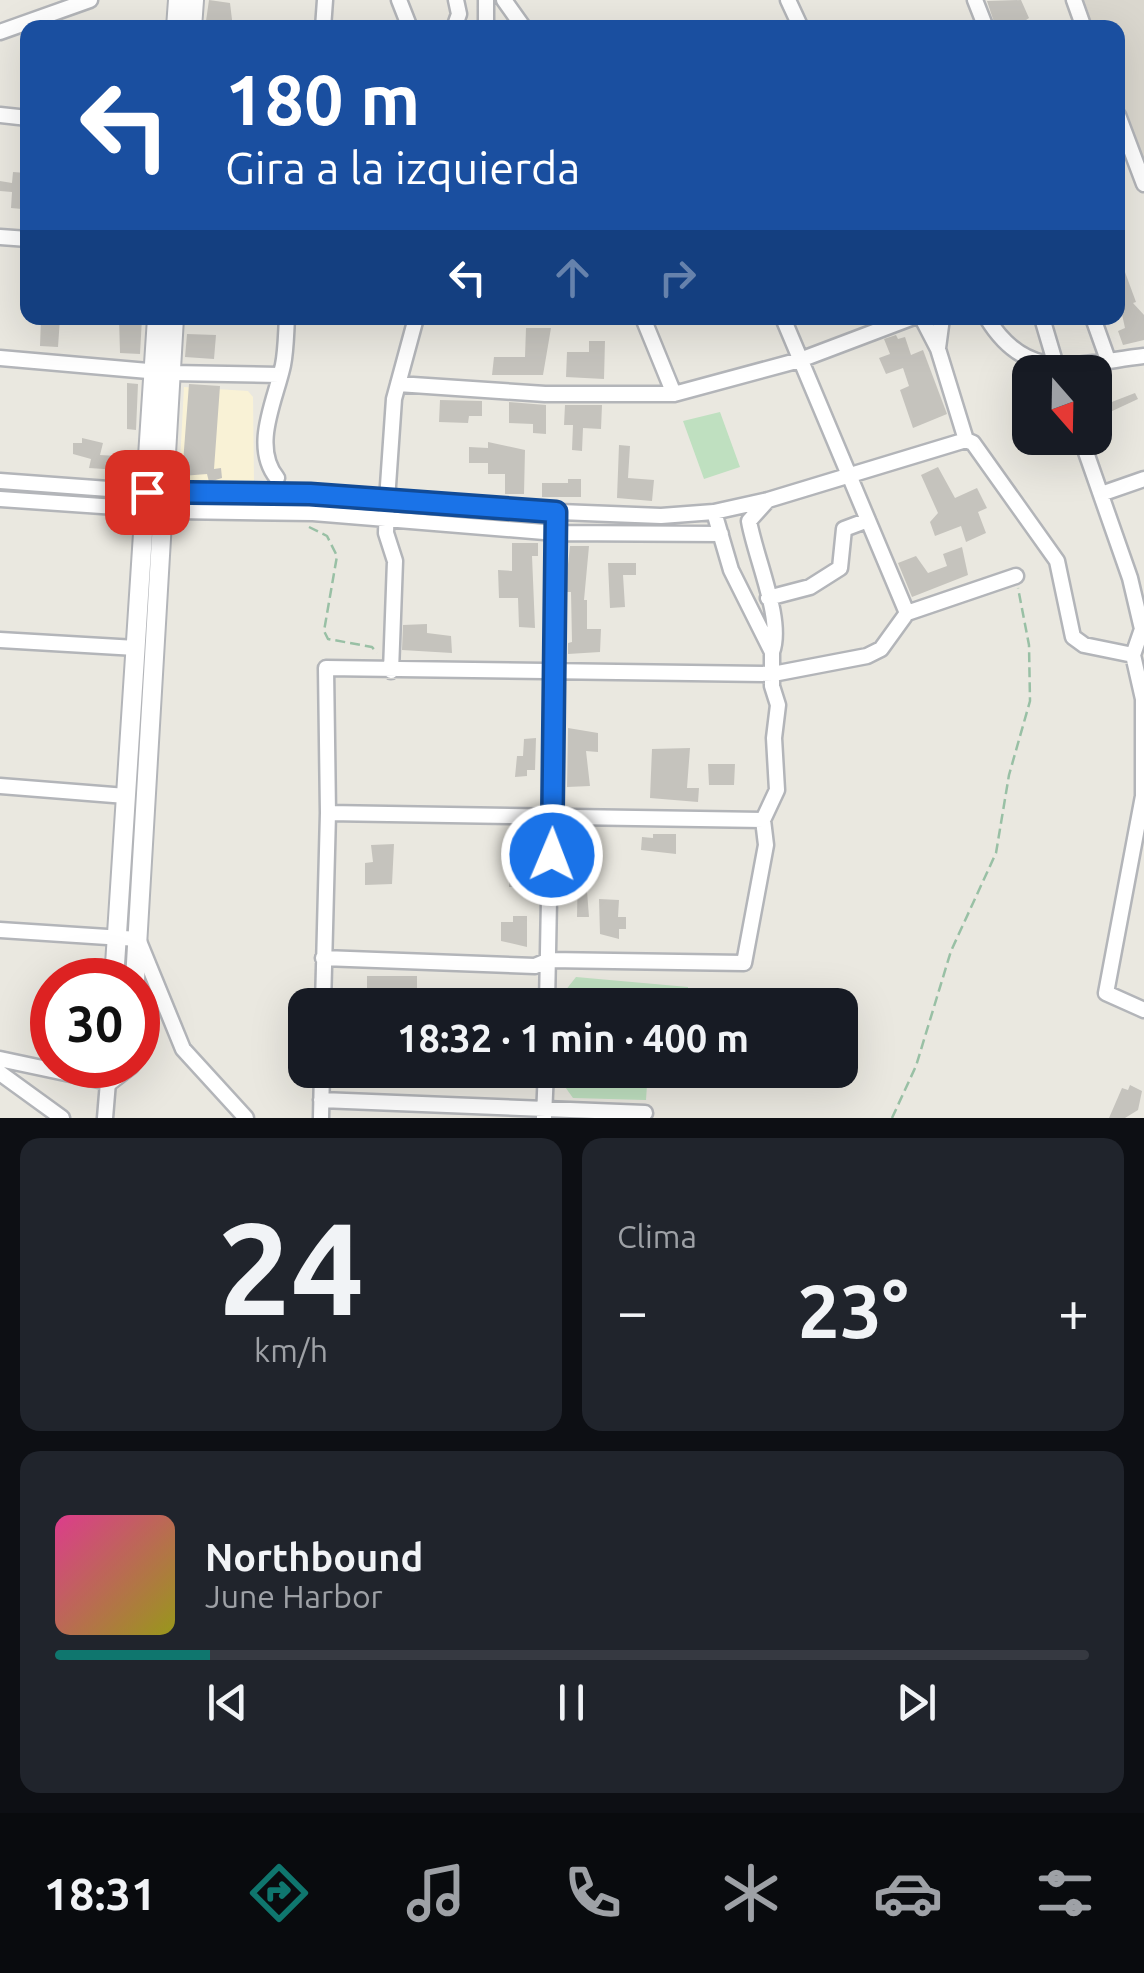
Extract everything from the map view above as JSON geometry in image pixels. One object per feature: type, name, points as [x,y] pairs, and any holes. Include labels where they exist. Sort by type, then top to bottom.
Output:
[{"type":"street","points":[[34,20],[90,0]]},
{"type":"street","points":[[1125,134],[1144,184]]},
{"type":"street","points":[[116,958],[135,796],[145,648],[162,371],[158,325]]},
{"type":"street","points":[[162,371],[172,325]]},
{"type":"street","points":[[277,478],[266,451],[272,394],[279,375],[286,325]]},
{"type":"street","points":[[391,671],[395,560],[386,500],[398,384],[414,325]]},
{"type":"street","points":[[646,325],[674,394]]},
{"type":"street","points":[[785,325],[907,613]]},
{"type":"street","points":[[398,384],[545,394],[674,394],[800,360],[892,325]]},
{"type":"street","points":[[926,325],[938,349],[966,440]]},
{"type":"street","points":[[938,349],[941,325]]},
{"type":"street","points":[[991,325],[1018,355]]},
{"type":"street","points":[[1044,325],[1053,355]]},
{"type":"street","points":[[1096,325],[1106,355]]},
{"type":"street","points":[[1112,360],[1144,356]]},
{"type":"street","points":[[0,358],[162,371],[279,375]]},
{"type":"street","points":[[0,500],[154,501],[310,494],[635,516],[714,512],[848,479],[966,440],[973,443],[1057,561],[1073,637],[1084,645],[1133,655]]},
{"type":"street","points":[[1087,455],[1130,578],[1142,629],[1133,655],[1143,699],[1143,796],[1106,993],[1144,1010]]},
{"type":"street","points":[[1101,494],[1144,479]]},
{"type":"street","points":[[0,481],[154,501],[556,534],[721,534]]},
{"type":"street","points":[[324,958],[535,966],[548,960],[744,963],[766,844],[763,820],[777,790],[774,738],[778,705],[772,652],[777,638],[749,522],[768,500]]},
{"type":"street","points":[[547,988],[556,512]]},
{"type":"street","points":[[714,512],[731,570],[772,652]]},
{"type":"street","points":[[768,598],[810,586],[840,568],[844,529],[868,520]]},
{"type":"street","points":[[1130,578],[1144,570]]},
{"type":"street","points":[[323,988],[328,814],[326,668],[773,674],[867,656],[881,649],[907,613],[1016,576]]},
{"type":"street","points":[[0,640],[145,648]]},
{"type":"street","points":[[0,786],[135,796]]},
{"type":"street","points":[[135,796],[137,958]]},
{"type":"street","points":[[328,814],[763,820]]},
{"type":"street","points":[[0,930],[138,939]]},
{"type":"street","points":[[138,939],[184,1049],[246,1118]]},
{"type":"street","points":[[0,1059],[30,1063]]},
{"type":"street","points":[[0,1073],[62,1118]]},
{"type":"street","points":[[105,1118],[107,1088]]},
{"type":"street","points":[[321,1088],[321,1118]]},
{"type":"street","points":[[544,1115],[545,1088]]},
{"type":"street","points":[[321,1100],[544,1115],[644,1113]]},
{"type":"path","points":[[302,524],[327,536],[336,548],[331,610],[324,630],[328,639],[372,647],[391,671]]},
{"type":"path","points":[[892,1118],[916,1066],[952,951],[991,869],[1009,776],[1028,715],[1029,645],[1016,576]]},
{"type":"shaded area","points":[[1083,0],[1144,0],[1144,160],[1125,110],[1125,20],[1090,20]]},
{"type":"shaded area","points":[[184,387],[248,391],[253,397],[254,482],[179,481]]},
{"type":"green space","points":[[720,412],[740,467],[704,479],[683,421]]},
{"type":"green space","points":[[576,977],[688,987],[688,988],[567,988]]},
{"type":"green space","points":[[566,1088],[647,1088],[646,1100],[573,1098]]},
{"type":"building","points":[[209,0],[230,3],[232,20],[206,20]]},
{"type":"building","points":[[1021,0],[1029,18],[993,20],[987,1]]},
{"type":"building","points":[[13,172],[20,173],[20,209],[11,208],[12,192],[0,191],[0,181],[12,183]]},
{"type":"building","points":[[1125,272],[1136,302],[1133,303],[1144,315],[1144,340],[1123,345],[1118,331],[1125,328]]},
{"type":"building","points":[[41,325],[60,325],[58,347],[40,346]]},
{"type":"building","points":[[119,325],[142,325],[140,354],[120,353]]},
{"type":"building","points":[[526,328],[551,328],[543,375],[492,375],[494,357],[525,357]]},
{"type":"building","points":[[187,334],[216,335],[214,359],[185,357]]},
{"type":"building","points":[[896,335],[898,339],[905,337],[911,355],[923,350],[947,414],[913,428],[900,390],[909,386],[903,368],[886,374],[879,358],[890,354],[884,339]]},
{"type":"building","points":[[589,341],[605,341],[604,379],[566,377],[567,352],[589,352]]},
{"type":"building","points":[[127,383],[138,384],[136,430],[127,429]]},
{"type":"building","points":[[189,384],[220,386],[214,469],[221,468],[222,478],[209,482],[207,474],[182,476]]},
{"type":"building","points":[[1135,393],[1138,399],[1112,411],[1112,402]]},
{"type":"building","points":[[440,400],[482,401],[482,416],[469,416],[468,423],[439,422]]},
{"type":"building","points":[[509,402],[546,405],[546,434],[533,433],[533,424],[509,423]]},
{"type":"building","points":[[565,405],[602,405],[601,429],[583,428],[582,451],[572,450],[573,425],[564,425]]},
{"type":"building","points":[[82,438],[103,443],[100,455],[135,457],[134,471],[89,468],[91,459],[73,454],[73,443],[82,443]]},
{"type":"building","points":[[488,442],[525,450],[524,494],[505,494],[505,474],[488,474],[488,463],[469,463],[469,447],[488,448]]},
{"type":"building","points":[[619,445],[630,446],[628,478],[654,480],[652,501],[617,498]]},
{"type":"building","points":[[938,467],[955,498],[977,488],[987,508],[978,512],[986,533],[966,542],[961,526],[935,536],[930,522],[938,513],[921,475]]},
{"type":"building","points":[[568,479],[581,479],[581,497],[542,497],[542,483],[568,483]]},
{"type":"building","points":[[512,543],[538,543],[538,556],[532,556],[535,628],[519,627],[518,598],[499,598],[498,570],[512,571]]},
{"type":"building","points":[[570,546],[589,546],[584,600],[587,629],[601,629],[600,652],[568,654],[568,643],[572,642],[571,592],[565,592]]},
{"type":"building","points":[[962,547],[968,575],[912,597],[898,563],[916,556],[928,573],[947,566],[943,554]]},
{"type":"building","points":[[608,563],[636,563],[636,575],[623,575],[625,607],[610,608]]},
{"type":"building","points":[[427,624],[427,633],[451,636],[452,653],[402,650],[403,625]]},
{"type":"building","points":[[568,728],[598,733],[598,752],[586,751],[590,786],[567,787]]},
{"type":"building","points":[[536,738],[535,770],[527,770],[527,776],[515,777],[524,739]]},
{"type":"building","points":[[690,748],[687,788],[699,788],[698,802],[650,798],[652,749]]},
{"type":"building","points":[[708,764],[735,764],[734,785],[709,785]]},
{"type":"building","points":[[653,834],[676,834],[676,854],[641,850],[642,837],[653,838]]},
{"type":"building","points":[[394,844],[392,884],[365,885],[365,863],[373,862],[371,845]]},
{"type":"building","points":[[516,852],[528,852],[528,887],[509,887],[509,868],[516,868]]},
{"type":"building","points":[[578,865],[585,865],[589,917],[577,917]]},
{"type":"building","points":[[599,899],[619,900],[618,917],[626,917],[626,929],[619,929],[619,939],[600,934]]},
{"type":"building","points":[[513,916],[527,916],[527,947],[501,941],[501,922],[513,922]]},
{"type":"building","points":[[367,976],[417,976],[417,988],[367,988]]},
{"type":"building","points":[[1130,1085],[1142,1091],[1138,1110],[1125,1118],[1109,1118],[1122,1088],[1128,1090]]},
{"type":"route","points":[[147,492],[310,494],[556,512],[552,855]]}]
